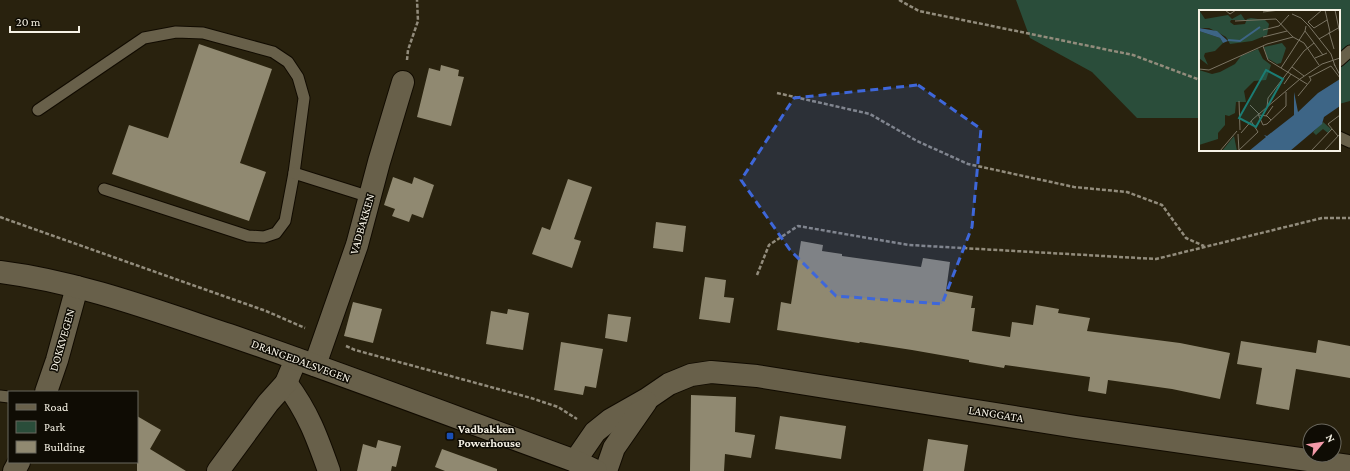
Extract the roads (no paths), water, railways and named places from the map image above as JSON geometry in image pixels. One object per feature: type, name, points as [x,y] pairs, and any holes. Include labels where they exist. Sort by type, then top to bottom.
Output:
[{"type":"street","name":"VADBAKKEN","points":[[218,471],[268,403],[305,362],[325,336],[357,245],[403,82]]},
{"type":"street","name":"DRANGEDALSVEGEN","points":[[0,272],[41,278],[147,307],[305,362],[575,461],[596,471]]},
{"type":"street","name":"DOKKVEGEN","points":[[46,391],[57,360],[76,287]]},
{"type":"street","name":"LANGGATA","points":[[575,461],[595,432],[610,420],[647,399],[669,384],[691,375],[711,372],[757,376],[1060,424],[1273,464],[1350,466]]},
{"type":"street","points":[[286,383],[298,399],[315,432],[329,471]]},
{"type":"street","name":"LANGGATA","points":[[606,471],[614,448],[647,399]]},
{"type":"lane","points":[[38,110],[144,38],[176,32],[203,33],[272,52],[288,62],[298,77],[304,98],[294,173],[285,221],[276,233],[264,237],[248,236],[104,189]]},
{"type":"lane","points":[[1340,60],[1350,51]]},
{"type":"lane","points":[[1340,137],[1350,142]]},
{"type":"lane","points":[[294,173],[370,197]]},
{"type":"place","name":"Vadbakken Powerhouse","points":[[450,436]]}]
